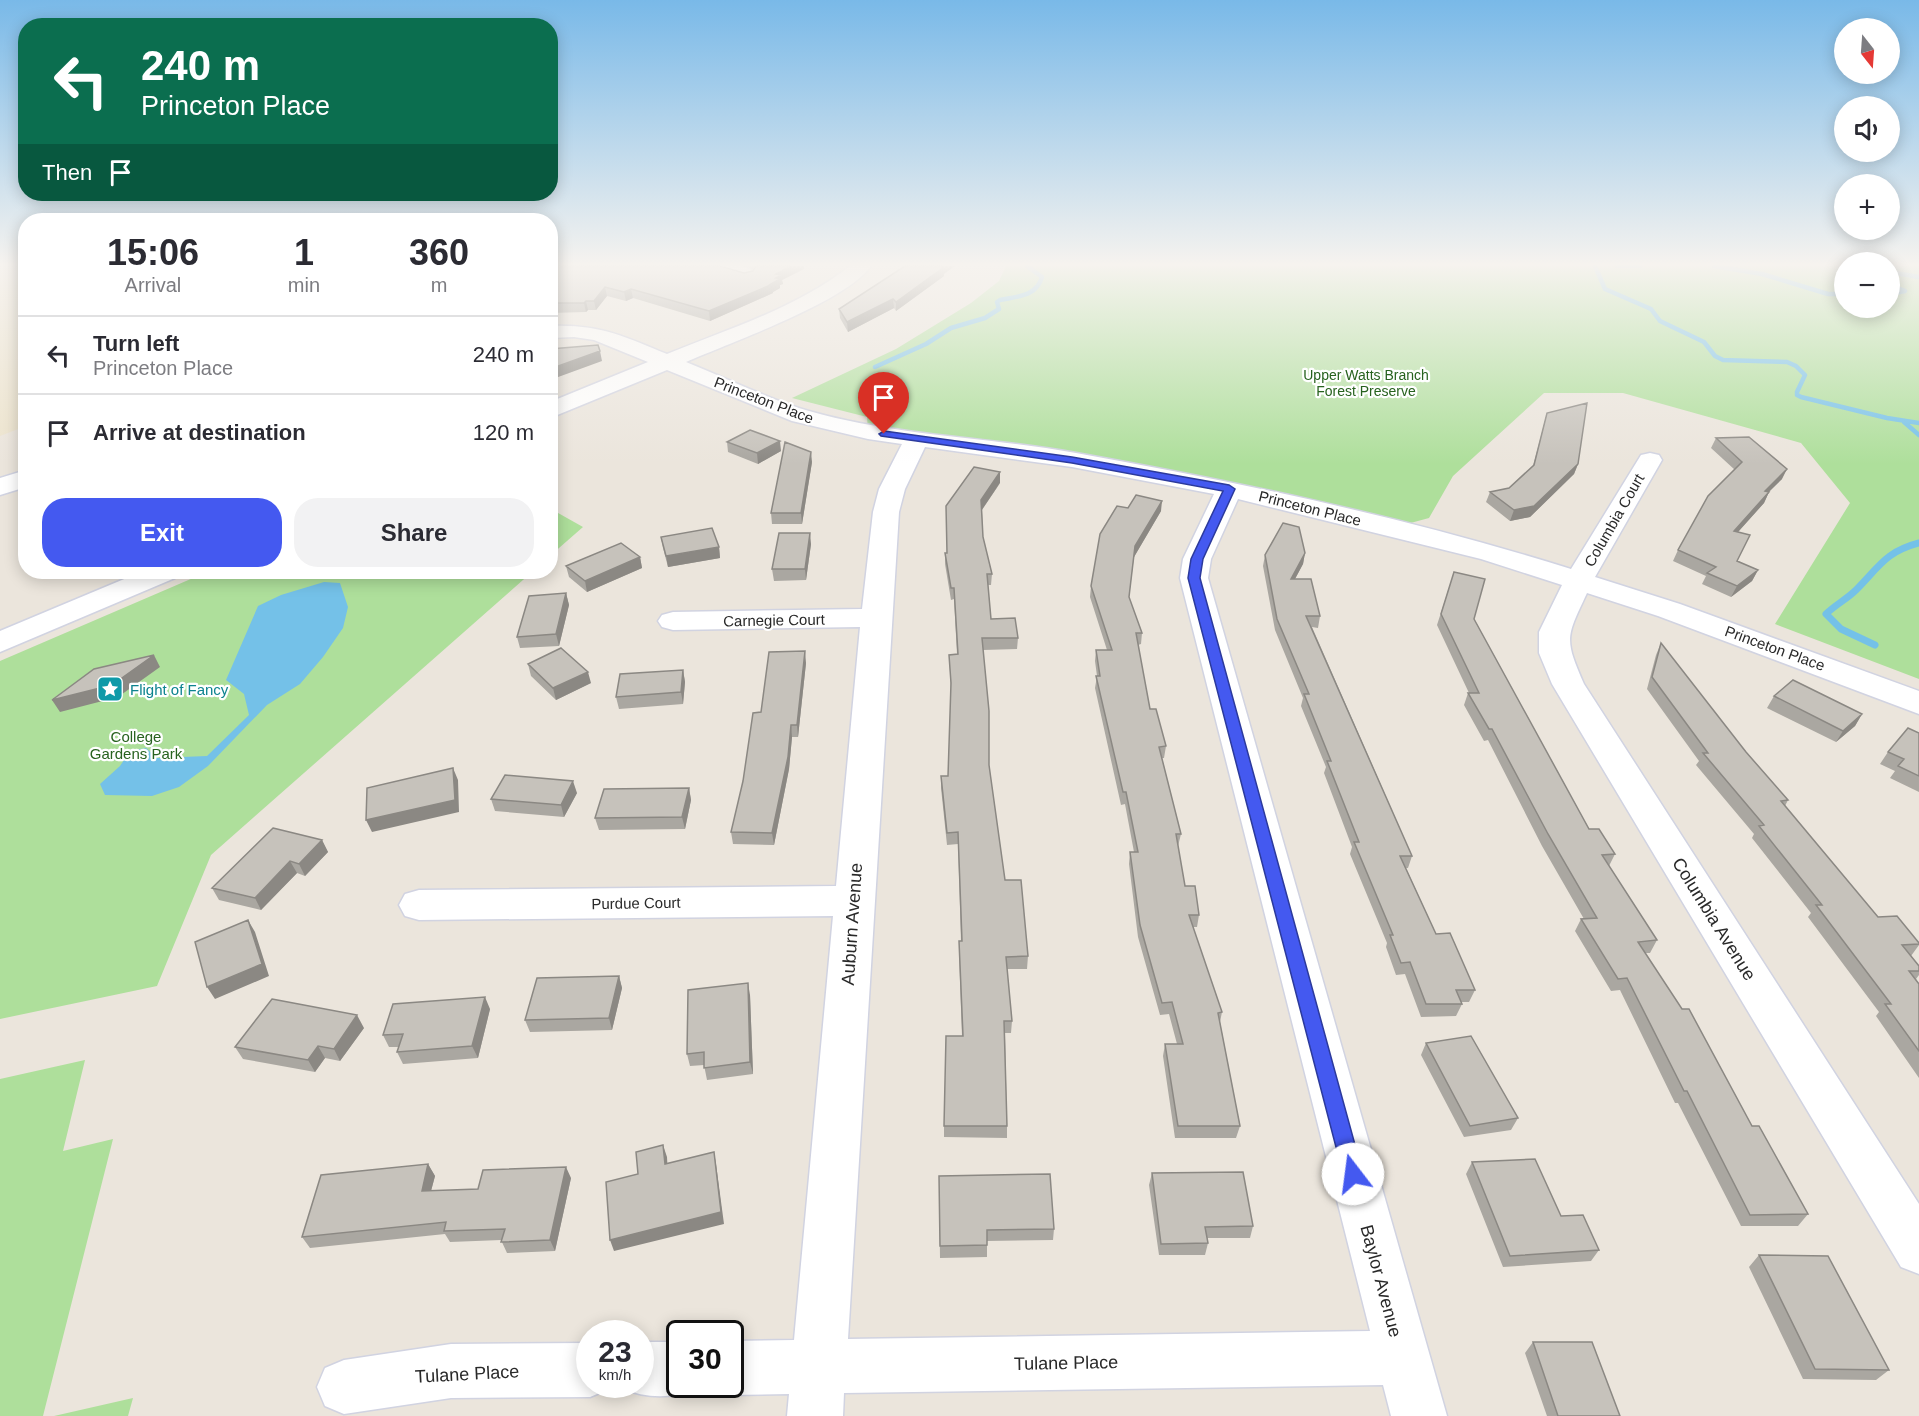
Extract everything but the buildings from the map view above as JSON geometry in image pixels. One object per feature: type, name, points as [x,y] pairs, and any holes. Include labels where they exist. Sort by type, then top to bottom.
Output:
[{"type":"street","name":"Princeton Place","points":[[583,332],[598,334],[800,416],[868,432],[1072,460],[1229,489],[1299,504],[1491,554],[1579,580],[1680,614],[1919,703]]},
{"type":"street","points":[[558,408],[738,332]]},
{"type":"street","name":"Auburn Avenue","points":[[817,1392],[886,512],[892,489],[917,439]]},
{"type":"street","name":"Columbia Court","points":[[1579,580],[1650,460]]},
{"type":"street","points":[[0,487],[18,481]]},
{"type":"street","name":"Baylor Avenue","points":[[1229,489],[1197,559],[1194,578],[1419,1416]]},
{"type":"street","points":[[0,643],[55,617],[148,579]]},
{"type":"street","name":"Columbia Avenue","points":[[1579,580],[1554,632],[1554,653],[1568,684],[1919,1249]]},
{"type":"street","name":"Carnegie Court","points":[[673,621],[876,618]]},
{"type":"street","name":"Purdue Court","points":[[419,905],[854,901]]},
{"type":"street","name":"Tulane Place","points":[[744,1372],[817,1392],[1402,1358]]},
{"type":"street","name":"Tulane Place","points":[[344,1387],[451,1371],[576,1370]]},
{"type":"shaded area","points":[[0,332],[18,332],[18,429],[0,436]]},
{"type":"green space","name":"Upper Watts Branch Forest Preserve","points":[[924,332],[1919,332],[1919,679],[1775,624],[1850,503],[1801,443],[1623,393],[1544,393],[1453,476],[1429,518],[1392,528],[1299,504],[868,432],[867,417],[792,398],[896,349]]},
{"type":"green space","points":[[558,513],[583,527],[558,549]]},
{"type":"green space","name":"College Gardens Park","points":[[191,579],[524,579],[211,855],[157,986],[0,1019],[0,661]]},
{"type":"green space","points":[[85,1060],[63,1151],[113,1139],[43,1416],[0,1416],[0,1079]]},
{"type":"green space","points":[[133,1398],[128,1416],[54,1416]]},
{"type":"water","points":[[324,582],[340,583],[348,607],[343,628],[300,684],[267,705],[208,766],[179,787],[152,796],[105,795],[100,784],[120,766],[130,751],[146,748],[157,758],[207,756],[249,715],[244,694],[226,680],[258,606],[281,595]]},
{"type":"waterway","points":[[875,367],[926,344],[945,332]]},
{"type":"waterway","points":[[1683,332],[1704,342],[1715,356],[1723,360],[1787,362],[1796,366],[1805,375],[1797,392],[1797,395],[1801,397],[1887,418],[1919,423]]},
{"type":"waterway","points":[[1904,422],[1919,435]]},
{"type":"waterway","points":[[1875,645],[1841,629],[1826,614],[1852,593],[1890,556],[1919,543]]},
{"type":"place","name":"Flight of Fancy","points":[[110,689]]},
{"type":"route","points":[[884,434],[1072,460],[1229,489],[1197,559],[1194,578],[1353,1174]]}]
